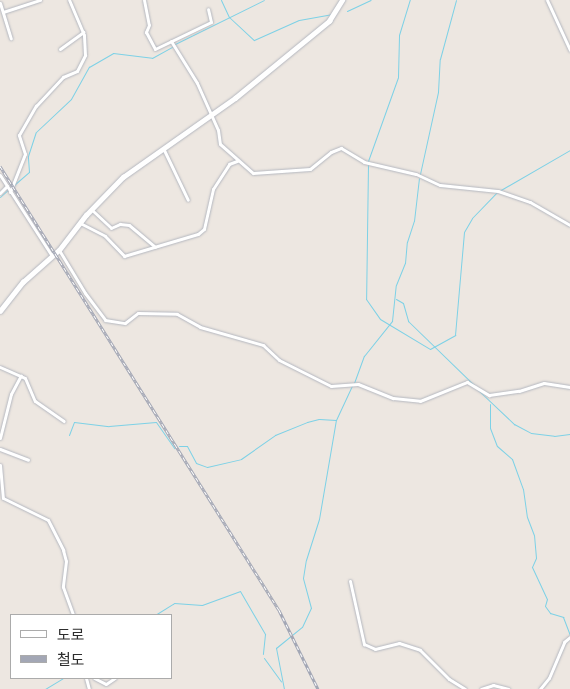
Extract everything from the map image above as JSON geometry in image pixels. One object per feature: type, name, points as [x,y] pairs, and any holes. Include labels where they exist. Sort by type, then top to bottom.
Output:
[{"type":"street","points":[[3,12],[40,0]]},
{"type":"street","points":[[10,192],[25,154],[19,135],[36,106],[63,77],[77,71],[86,54],[82,32],[68,0]]},
{"type":"street","points":[[144,0],[149,25],[146,32],[152,46],[157,49],[211,22],[208,9]]},
{"type":"street","points":[[0,311],[30,275],[59,250],[80,223],[123,177],[211,116],[329,21],[342,0]]},
{"type":"street","points":[[547,0],[570,50]]},
{"type":"street","points":[[0,3],[12,38]]},
{"type":"street","points":[[60,49],[82,32]]},
{"type":"street","points":[[171,41],[195,79],[211,116],[220,144],[237,161],[260,175],[283,169],[306,170],[341,148],[364,162],[416,174],[440,185],[498,191],[530,202],[570,225]]},
{"type":"street","points":[[164,150],[188,200]]},
{"type":"street","points":[[80,223],[108,238],[122,255],[155,248],[203,231],[213,189],[229,164],[237,161]]},
{"type":"street","points":[[0,175],[52,256]]},
{"type":"street","points":[[0,193],[7,186]]},
{"type":"street","points":[[92,210],[111,228],[120,224],[129,225],[155,248]]},
{"type":"street","points":[[59,250],[85,293],[105,320],[124,322],[138,313],[177,314],[200,327],[263,345],[279,360],[330,386],[358,384],[393,398],[420,401],[467,382],[489,395],[519,391],[544,383],[570,387]]},
{"type":"street","points":[[0,368],[21,375],[30,384],[35,401],[64,421]]},
{"type":"street","points":[[0,438],[11,394],[21,375]]},
{"type":"street","points":[[0,449],[28,460]]},
{"type":"street","points":[[0,465],[3,498],[48,520],[63,550],[66,561],[63,587],[73,614]]},
{"type":"street","points":[[350,581],[364,644],[375,649],[399,643],[420,650],[449,679],[465,689]]},
{"type":"street","points":[[540,689],[549,678],[564,642],[570,637]]},
{"type":"street","points":[[96,679],[106,684],[114,679]]},
{"type":"street","points":[[482,689],[493,685],[509,689]]},
{"type":"waterway","points":[[221,0],[229,17],[254,40],[299,20],[332,14]]},
{"type":"waterway","points":[[175,44],[264,0]]},
{"type":"waterway","points":[[347,11],[371,0]]},
{"type":"waterway","points":[[368,161],[398,77],[399,35],[410,0]]},
{"type":"waterway","points":[[420,174],[438,92],[440,59],[456,0]]},
{"type":"waterway","points":[[14,185],[29,172],[28,156],[36,132],[71,99],[89,67],[113,53],[152,58],[172,47]]},
{"type":"waterway","points":[[499,191],[570,150]]},
{"type":"waterway","points":[[368,164],[366,299],[380,319],[430,349],[455,335],[464,232],[472,218],[497,192]]},
{"type":"waterway","points":[[354,383],[364,356],[392,321],[396,285],[405,263],[407,242],[414,221],[419,178]]},
{"type":"waterway","points":[[0,197],[9,189]]},
{"type":"waterway","points":[[396,299],[403,303],[408,321],[474,385]]},
{"type":"waterway","points":[[284,689],[276,648],[302,627],[311,608],[303,578],[306,560],[319,519],[336,420],[352,386]]},
{"type":"waterway","points":[[478,390],[514,424],[531,433],[554,436],[570,434]]},
{"type":"waterway","points":[[490,404],[490,428],[497,446],[512,459],[523,489],[527,517],[534,535],[536,558],[532,567],[547,599],[545,606],[550,613],[563,617],[570,635]]},
{"type":"waterway","points":[[179,446],[187,446],[196,463],[207,467],[241,459],[275,435],[307,422],[319,419],[336,420]]},
{"type":"waterway","points":[[69,435],[74,422],[109,426],[156,422],[174,448]]},
{"type":"waterway","points":[[157,614],[174,603],[202,605],[240,591],[265,634],[263,654]]},
{"type":"waterway","points":[[264,658],[281,681]]},
{"type":"waterway","points":[[45,689],[61,679]]},
{"type":"railway","points":[[0,166],[279,610],[318,689]]}]
